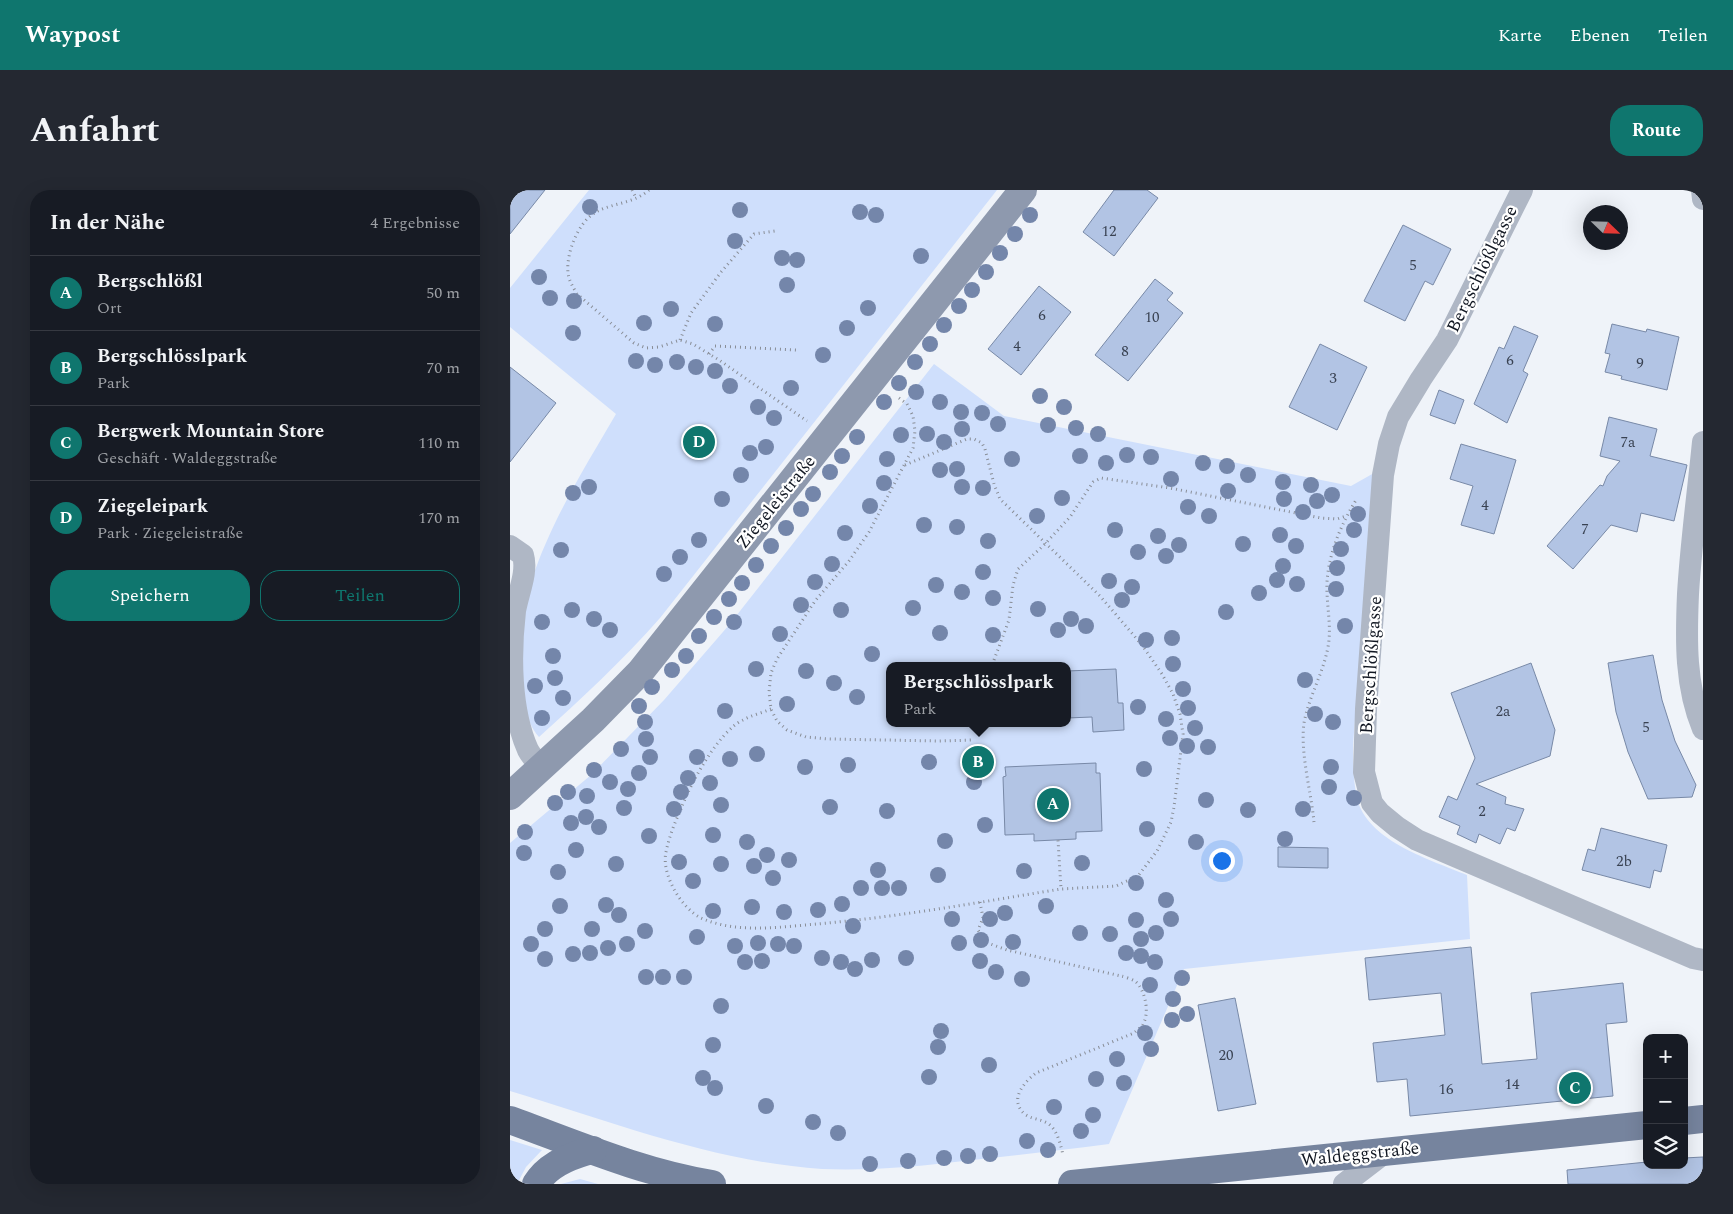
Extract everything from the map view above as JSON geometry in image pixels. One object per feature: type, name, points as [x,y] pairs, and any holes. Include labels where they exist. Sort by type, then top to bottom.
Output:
[{"type":"main road","points":[[1688,1121],[1703,1119]]},
{"type":"main road","points":[[510,1120],[605,1154],[689,1180],[712,1184]]},
{"type":"main road","name":"Waldeggstraße","points":[[1072,1184],[1228,1176],[1387,1151],[1643,1125]]},
{"type":"main road","points":[[536,1184],[557,1164],[576,1154],[605,1154],[632,1173],[639,1184]]},
{"type":"street","name":"Ziegeleistraße","points":[[510,796],[593,720],[641,671],[1023,190]]},
{"type":"street","name":"Bergschlößlgasse","points":[[1522,190],[1447,340],[1398,417],[1389,444],[1383,475],[1366,709],[1364,772],[1372,803],[1380,813],[1397,827],[1417,840],[1693,958],[1703,960]]},
{"type":"street","points":[[1702,190],[1703,199]]},
{"type":"street","points":[[1703,442],[1691,542],[1687,627],[1691,691],[1703,729]]},
{"type":"street","points":[[510,546],[523,555],[525,563],[510,649],[511,680],[518,727],[528,752],[541,768]]},
{"type":"street","points":[[1344,1184],[1387,1151]]},
{"type":"path","points":[[632,190],[636,198]]},
{"type":"path","points":[[649,190],[636,198],[596,212],[586,220],[578,232],[568,263],[571,285],[577,294],[634,343],[646,348],[658,347],[680,340],[693,344],[808,421]]},
{"type":"path","points":[[680,340],[692,313],[706,291],[754,234],[775,231]]},
{"type":"path","points":[[709,354],[716,346],[797,350]]},
{"type":"path","points":[[899,398],[906,404],[913,416],[915,432],[913,448],[869,532],[849,561],[815,601],[776,659],[771,673],[769,692],[771,710],[777,721],[787,730],[806,737],[929,741],[974,740]]},
{"type":"path","points":[[771,710],[741,720],[719,740],[700,769],[681,808],[665,853],[672,887],[682,902],[700,917],[726,926],[754,928],[863,920],[1061,889],[1116,886],[1138,876],[1157,851],[1171,822],[1183,734],[1180,714],[1173,694],[1162,674],[1142,645],[1100,596],[1000,499],[994,484],[986,450],[982,443],[974,439],[967,439],[905,466]]},
{"type":"path","points":[[994,660],[1009,620],[1013,585],[1018,569],[1070,517],[1093,482],[1101,478],[1170,488],[1322,518],[1337,519],[1346,516],[1331,557],[1327,582],[1328,646],[1320,676],[1310,700],[1304,725],[1304,750],[1314,822]]},
{"type":"path","points":[[1058,840],[1061,889]]},
{"type":"path","points":[[980,902],[983,918],[978,930],[985,942],[1006,950],[1134,980],[1141,988],[1146,1004],[1144,1024],[1134,1032],[1036,1073],[1024,1082],[1018,1101],[1021,1109],[1025,1114],[1051,1126],[1056,1132],[1063,1155]]},
{"type":"shaded area","points":[[589,190],[997,190],[660,618],[601,679],[539,737],[530,723],[524,698],[521,638],[527,600],[545,544],[572,490],[616,414],[510,327],[510,288]]},
{"type":"shaded area","points":[[934,364],[1004,416],[1351,486],[1374,473],[1353,745],[1356,795],[1365,816],[1375,828],[1389,839],[1420,856],[1467,875],[1470,939],[1184,969],[1109,1144],[917,1166],[879,1169],[822,1169],[742,1158],[664,1139],[510,1091],[510,843],[591,775],[664,700],[729,625]]},
{"type":"shaded area","points":[[510,1140],[542,1150],[526,1167],[517,1184],[510,1184]]},
{"type":"shaded area","points":[[580,1179],[598,1184],[561,1184]]},
{"type":"building","points":[[510,190],[545,190],[510,234]]},
{"type":"building","points":[[1114,190],[1147,190],[1158,198],[1114,256],[1083,232]]},
{"type":"building","points":[[1403,225],[1451,249],[1433,285],[1425,281],[1405,321],[1364,301]]},
{"type":"building","points":[[1155,279],[1173,293],[1167,300],[1183,313],[1128,381],[1095,355]]},
{"type":"building","points":[[1039,286],[1071,312],[1021,375],[988,349]]},
{"type":"building","points":[[1612,324],[1646,332],[1647,329],[1679,337],[1667,390],[1621,379],[1622,376],[1605,372],[1610,354],[1605,353]]},
{"type":"building","points":[[1514,326],[1538,336],[1523,371],[1528,374],[1507,423],[1474,404],[1499,347],[1504,349]]},
{"type":"building","points":[[1320,344],[1367,367],[1337,430],[1289,407]]},
{"type":"building","points":[[510,367],[556,403],[510,462]]},
{"type":"building","points":[[1439,390],[1464,400],[1455,424],[1430,415]]},
{"type":"building","points":[[1609,417],[1657,429],[1650,456],[1687,465],[1674,521],[1641,513],[1637,532],[1611,525],[1573,569],[1547,546],[1600,485],[1603,486],[1607,476],[1620,461],[1600,456]]},
{"type":"building","points":[[1461,444],[1516,460],[1494,534],[1461,525],[1473,486],[1450,479]]},
{"type":"building","points":[[1653,655],[1662,700],[1675,741],[1696,785],[1692,797],[1648,799],[1628,752],[1616,712],[1608,663]]},
{"type":"building","points":[[1531,663],[1555,730],[1550,756],[1476,784],[1506,797],[1505,804],[1524,809],[1515,831],[1507,828],[1500,844],[1479,834],[1476,843],[1457,834],[1460,826],[1439,817],[1448,796],[1457,800],[1475,758],[1451,693]]},
{"type":"building","points":[[1116,669],[1118,703],[1123,703],[1124,730],[1093,732],[1092,717],[1071,718],[1071,671]]},
{"type":"building","points":[[1096,763],[1096,773],[1100,773],[1102,831],[1076,832],[1076,839],[1034,841],[1034,834],[1005,835],[1003,777],[1006,776],[1005,767]]},
{"type":"building","points":[[1601,828],[1667,845],[1661,872],[1654,870],[1650,888],[1582,870],[1588,849],[1595,851]]},
{"type":"building","points":[[1278,847],[1328,848],[1328,868],[1278,867]]},
{"type":"building","points":[[1471,947],[1482,1064],[1537,1059],[1531,993],[1623,983],[1627,1022],[1606,1024],[1613,1096],[1410,1116],[1407,1079],[1377,1082],[1373,1043],[1445,1035],[1441,993],[1369,1000],[1365,958]]},
{"type":"building","points":[[1235,998],[1256,1104],[1218,1111],[1198,1005]]},
{"type":"building","points":[[1703,1157],[1703,1184],[1568,1184],[1567,1170],[1643,1162],[1643,1169],[1688,1169],[1688,1158]]},
{"type":"place","name":"Ziegeleipark","points":[[699,442]]},
{"type":"place","name":"Bergschlösslpark","points":[[978,762]]},
{"type":"place","name":"Bergschlößl","points":[[1053,804]]},
{"type":"place","name":"Bergwerk Mountain Store","points":[[1575,1088]]}]
